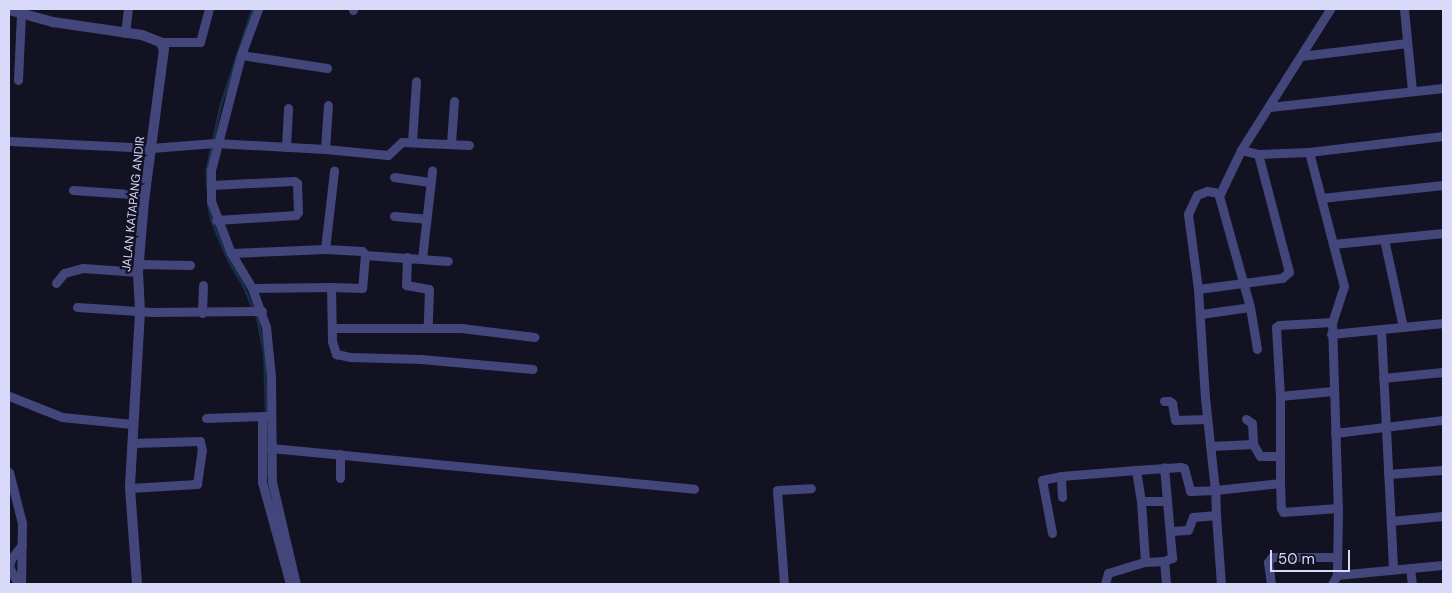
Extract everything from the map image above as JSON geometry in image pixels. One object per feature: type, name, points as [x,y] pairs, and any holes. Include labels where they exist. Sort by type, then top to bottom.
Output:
[{"type":"street","points":[[125,32],[128,9]]},
{"type":"street","points":[[9,10],[53,22],[142,35],[160,42],[200,42],[209,9]]},
{"type":"street","points":[[258,9],[241,55],[216,143],[210,170],[211,201],[216,220],[231,253],[246,274],[258,311],[266,327],[271,376],[262,482],[290,584]]},
{"type":"street","points":[[1257,349],[1250,307],[1218,200],[1241,150],[1270,107],[1330,9]]},
{"type":"street","points":[[1404,9],[1412,91]]},
{"type":"street","points":[[18,80],[21,14]]},
{"type":"street","name":"JALAN KATAPANG ANDIR","points":[[137,584],[130,488],[132,424],[140,312],[139,268],[145,195],[164,56],[164,49],[160,42]]},
{"type":"street","points":[[1301,56],[1407,44]]},
{"type":"street","points":[[241,55],[327,68]]},
{"type":"street","points":[[412,142],[416,81]]},
{"type":"street","points":[[1270,107],[1443,88]]},
{"type":"street","points":[[451,143],[454,101]]},
{"type":"street","points":[[325,149],[328,105]]},
{"type":"street","points":[[286,146],[288,108]]},
{"type":"street","points":[[1241,150],[1258,154],[1309,152],[1443,136]]},
{"type":"street","points":[[9,141],[151,148],[204,142],[286,146],[388,155],[393,153],[400,142],[469,145]]},
{"type":"street","points":[[1309,152],[1344,290],[1332,322],[1338,508],[1337,575],[1332,584]]},
{"type":"street","points":[[1198,289],[1282,278],[1290,272],[1258,154]]},
{"type":"street","points":[[325,249],[334,171]]},
{"type":"street","points":[[422,258],[432,171]]},
{"type":"street","points":[[394,177],[430,182]]},
{"type":"street","points":[[211,185],[294,180],[297,183],[298,212],[296,215],[216,220]]},
{"type":"street","points":[[1321,198],[1443,185]]},
{"type":"street","points":[[73,190],[145,195]]},
{"type":"street","points":[[1220,193],[1207,191],[1197,195],[1188,214],[1201,314],[1207,419],[1215,490],[1221,584]]},
{"type":"street","points":[[394,216],[426,220]]},
{"type":"street","points":[[1333,244],[1443,233]]},
{"type":"street","points":[[1384,239],[1403,327]]},
{"type":"street","points":[[231,253],[325,249],[358,250],[366,255],[448,261]]},
{"type":"street","points":[[252,288],[362,288],[366,255]]},
{"type":"street","points":[[407,257],[406,285],[429,289],[428,327]]},
{"type":"street","points":[[56,283],[64,273],[83,268],[139,268],[190,265]]},
{"type":"street","points":[[202,313],[203,285]]},
{"type":"street","points":[[331,287],[333,349],[340,355],[533,369]]},
{"type":"street","points":[[76,307],[140,312],[202,313],[258,311]]},
{"type":"street","points":[[1201,314],[1250,307]]},
{"type":"street","points":[[1332,322],[1279,325],[1276,327],[1280,396],[1280,483],[1281,508],[1284,513],[1338,508]]},
{"type":"street","points":[[1332,334],[1443,323]]},
{"type":"street","points":[[332,328],[461,328],[534,337]]},
{"type":"street","points":[[1380,330],[1394,569]]},
{"type":"street","points":[[1383,378],[1443,372]]},
{"type":"street","points":[[1280,396],[1333,391]]},
{"type":"street","points":[[9,396],[62,417],[132,424]]},
{"type":"street","points":[[1164,401],[1172,403],[1176,420],[1207,419]]},
{"type":"street","points":[[206,418],[267,416]]},
{"type":"street","points":[[267,416],[271,448],[272,482],[296,584]]},
{"type":"street","points":[[1246,419],[1252,423],[1254,444],[1260,456],[1280,456]]},
{"type":"street","points":[[1335,433],[1443,420]]},
{"type":"street","points":[[130,488],[197,484],[202,450],[200,441],[132,443]]},
{"type":"street","points":[[1210,446],[1254,444]]},
{"type":"street","points":[[271,448],[694,489]]},
{"type":"street","points":[[340,454],[340,478]]},
{"type":"street","points":[[1105,584],[1108,573],[1145,562],[1164,561],[1172,557],[1164,468]]},
{"type":"street","points":[[1052,533],[1042,480],[1061,476],[1184,468],[1190,491],[1280,483]]},
{"type":"street","points":[[1136,470],[1141,501],[1145,562]]},
{"type":"street","points":[[1388,474],[1443,470]]},
{"type":"street","points":[[9,472],[22,523],[19,584]]},
{"type":"street","points":[[1061,476],[1062,497]]},
{"type":"street","points":[[784,584],[777,490],[811,488]]},
{"type":"street","points":[[1141,501],[1167,501]]},
{"type":"street","points":[[1170,531],[1188,530],[1193,517],[1216,515]]},
{"type":"street","points":[[1391,521],[1443,516]]},
{"type":"street","points":[[19,584],[9,567],[11,559],[22,545]]},
{"type":"street","points":[[1271,584],[1268,562],[1272,557],[1337,557]]},
{"type":"street","points":[[1164,561],[1166,584]]},
{"type":"street","points":[[1337,575],[1443,565]]},
{"type":"street","points":[[1410,568],[1412,584]]},
{"type":"waterway","points":[[207,189],[206,171],[220,106],[252,9]]},
{"type":"waterway","points":[[208,205],[211,220],[228,260],[242,283],[257,318],[264,355],[268,477]]}]
